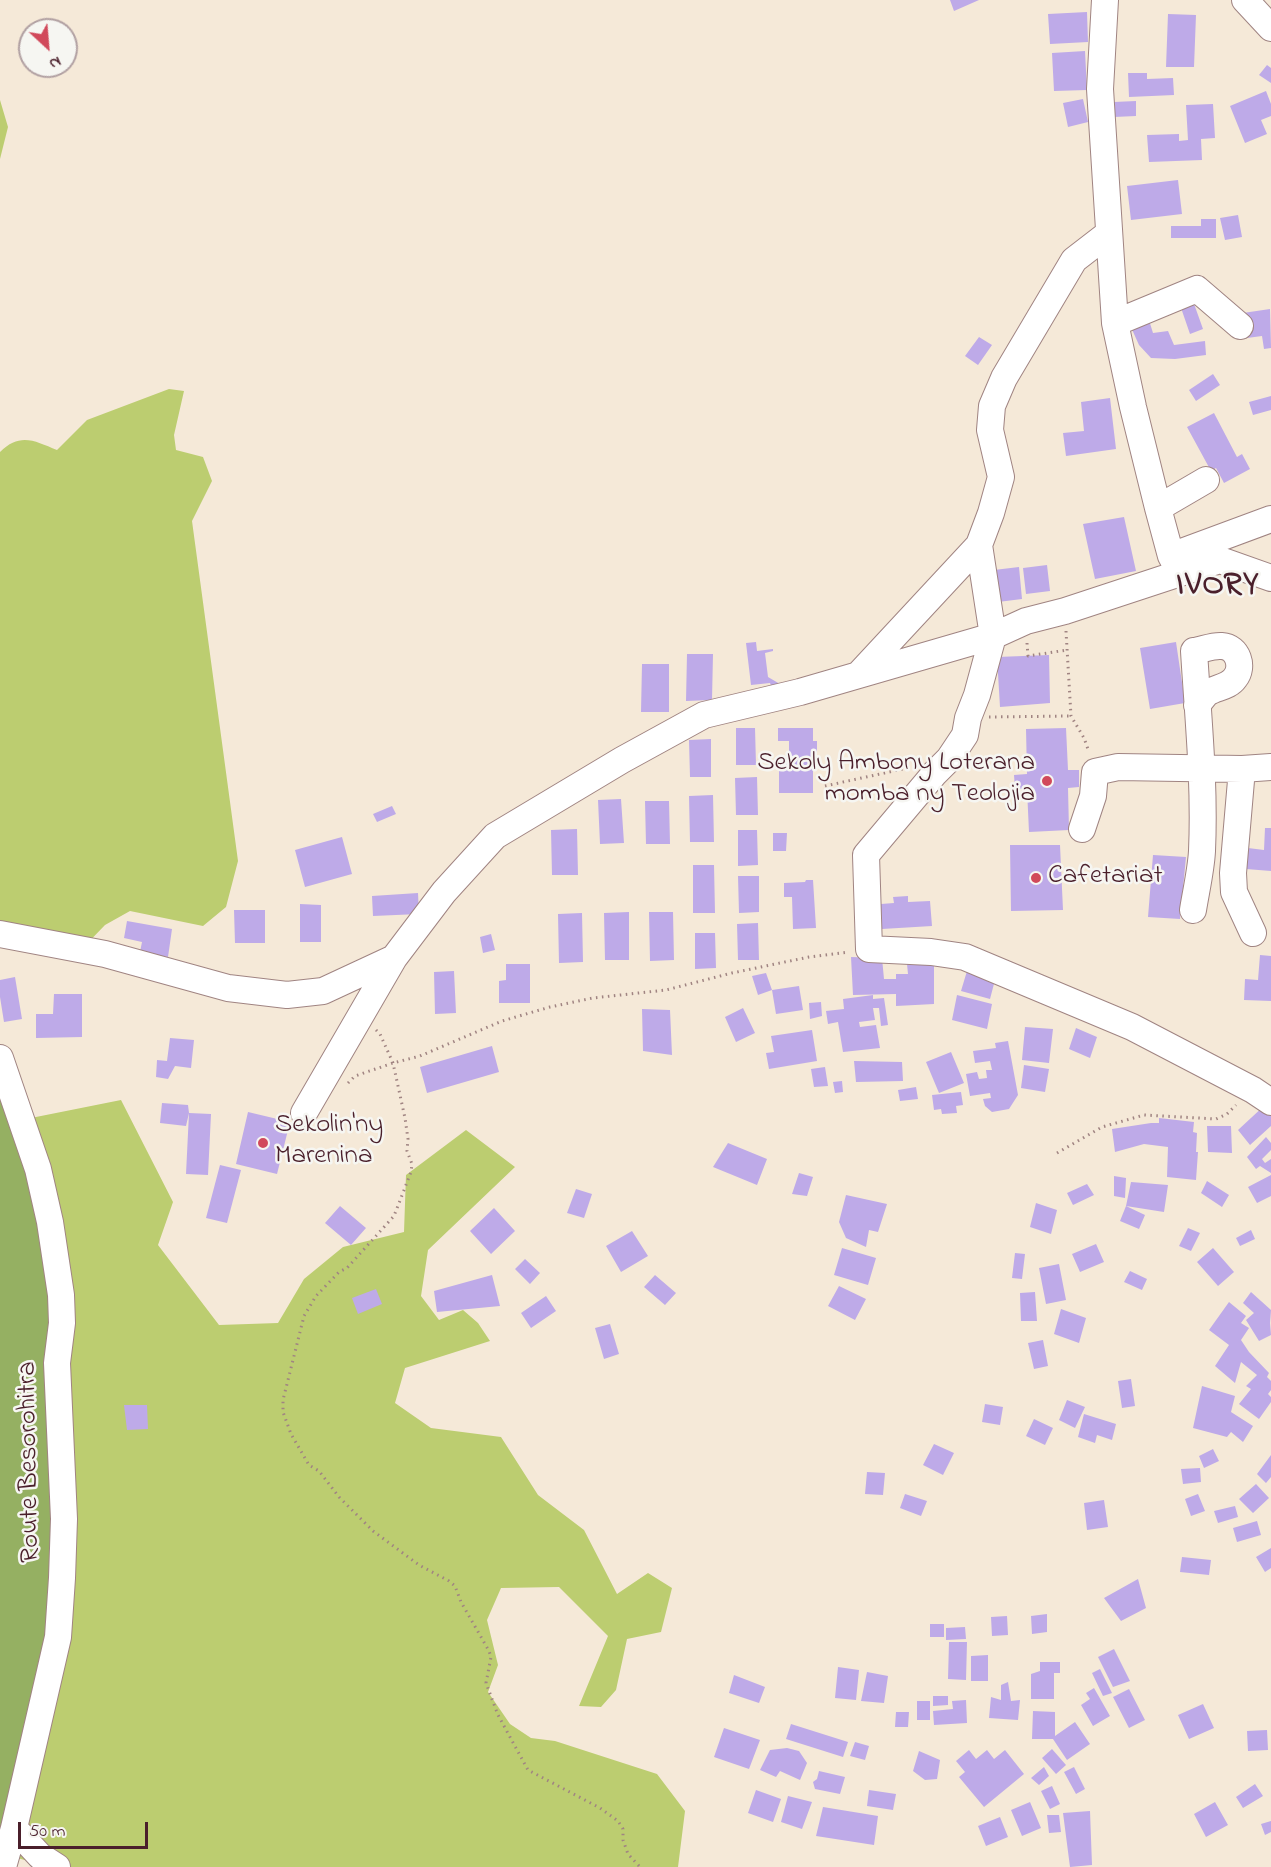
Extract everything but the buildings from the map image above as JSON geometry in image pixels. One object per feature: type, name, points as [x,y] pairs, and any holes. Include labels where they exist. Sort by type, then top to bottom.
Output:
[{"type":"street","points":[[1104,0],[1100,89],[1115,323],[1132,407],[1158,508],[1176,565]]},
{"type":"street","points":[[1245,0],[1271,28]]},
{"type":"street","points":[[859,674],[979,545],[1001,477],[990,430],[992,406],[1004,378],[1074,260],[1109,233]]},
{"type":"street","points":[[1115,323],[1197,288],[1240,326]]},
{"type":"street","points":[[1158,508],[1206,480]]},
{"type":"street","points":[[304,1113],[394,958],[444,891],[495,836],[622,760],[704,715],[800,692],[993,636],[1026,621],[1065,611],[1176,565],[1271,519]]},
{"type":"street","points":[[979,545],[993,636],[977,695],[968,718],[965,735],[949,759],[934,773],[866,855],[869,949],[931,952],[965,957],[1131,1027],[1262,1096]]},
{"type":"street","points":[[1176,565],[1220,560],[1271,578]]},
{"type":"street","points":[[1193,910],[1202,852],[1202,767],[1197,705]]},
{"type":"street","points":[[1082,829],[1093,796],[1095,772],[1118,767],[1242,769],[1271,767]]},
{"type":"street","points":[[1242,769],[1233,873],[1234,892],[1253,933]]},
{"type":"street","points":[[0,934],[105,954],[228,988],[287,995],[323,991],[394,958]]},
{"type":"street","name":"Route Besorohitra","points":[[0,1058],[39,1168],[61,1295],[62,1323],[57,1363],[64,1519],[58,1637],[3,1867]]},
{"type":"street","points":[[14,1828],[40,1856],[57,1867]]},
{"type":"path","points":[[1065,611],[1071,716],[1084,738],[1095,772]]},
{"type":"path","points":[[1026,621],[1028,656],[1067,650]]},
{"type":"path","points":[[968,718],[1071,716]]},
{"type":"path","points":[[825,786],[915,767]]},
{"type":"path","points":[[347,1084],[355,1076],[420,1056],[502,1021],[550,1007],[593,998],[666,990],[809,957],[869,949]]},
{"type":"path","points":[[362,1016],[380,1034],[393,1063],[405,1118],[407,1151],[412,1164],[411,1172],[394,1216],[347,1268],[339,1272],[316,1296],[304,1316],[283,1401],[291,1434],[309,1465],[319,1471],[339,1497],[373,1531],[419,1565],[455,1586],[461,1602],[491,1657],[486,1683],[498,1716],[528,1770],[600,1808],[618,1821],[623,1829],[623,1840],[628,1854],[640,1867]]},
{"type":"path","points":[[1057,1153],[1102,1127],[1144,1115],[1215,1119],[1262,1096]]},
{"type":"green space","points":[[0,100],[8,127],[0,159]]},
{"type":"green space","points":[[169,389],[184,391],[174,435],[176,450],[203,457],[212,481],[192,521],[238,861],[226,907],[203,926],[130,911],[105,925],[79,952],[0,934],[0,452],[21,440],[35,441],[57,450],[87,420]]},
{"type":"green space","points":[[0,1067],[50,1219],[56,1651],[0,1867]]},
{"type":"green space","points":[[121,1100],[173,1202],[158,1245],[219,1325],[278,1323],[304,1279],[343,1247],[404,1232],[406,1175],[466,1130],[515,1167],[428,1250],[421,1296],[439,1320],[463,1310],[478,1323],[490,1341],[405,1368],[395,1403],[431,1428],[501,1437],[538,1495],[584,1530],[617,1594],[648,1573],[672,1588],[661,1632],[627,1639],[616,1690],[601,1707],[579,1706],[608,1636],[559,1587],[501,1588],[487,1620],[498,1665],[488,1692],[510,1724],[531,1738],[555,1741],[657,1774],[685,1811],[678,1867],[51,1867],[6,1855],[21,1120]]},
{"type":"place","name":"Sekoly Ambony Loterana momba ny Teolojia","points":[[1047,781]]},
{"type":"place","name":"Cafetariat","points":[[1036,878]]},
{"type":"place","name":"Sekolin'ny Marenina","points":[[263,1143]]},
{"type":"district","name":"IVORY","points":[[1218,588]]}]
